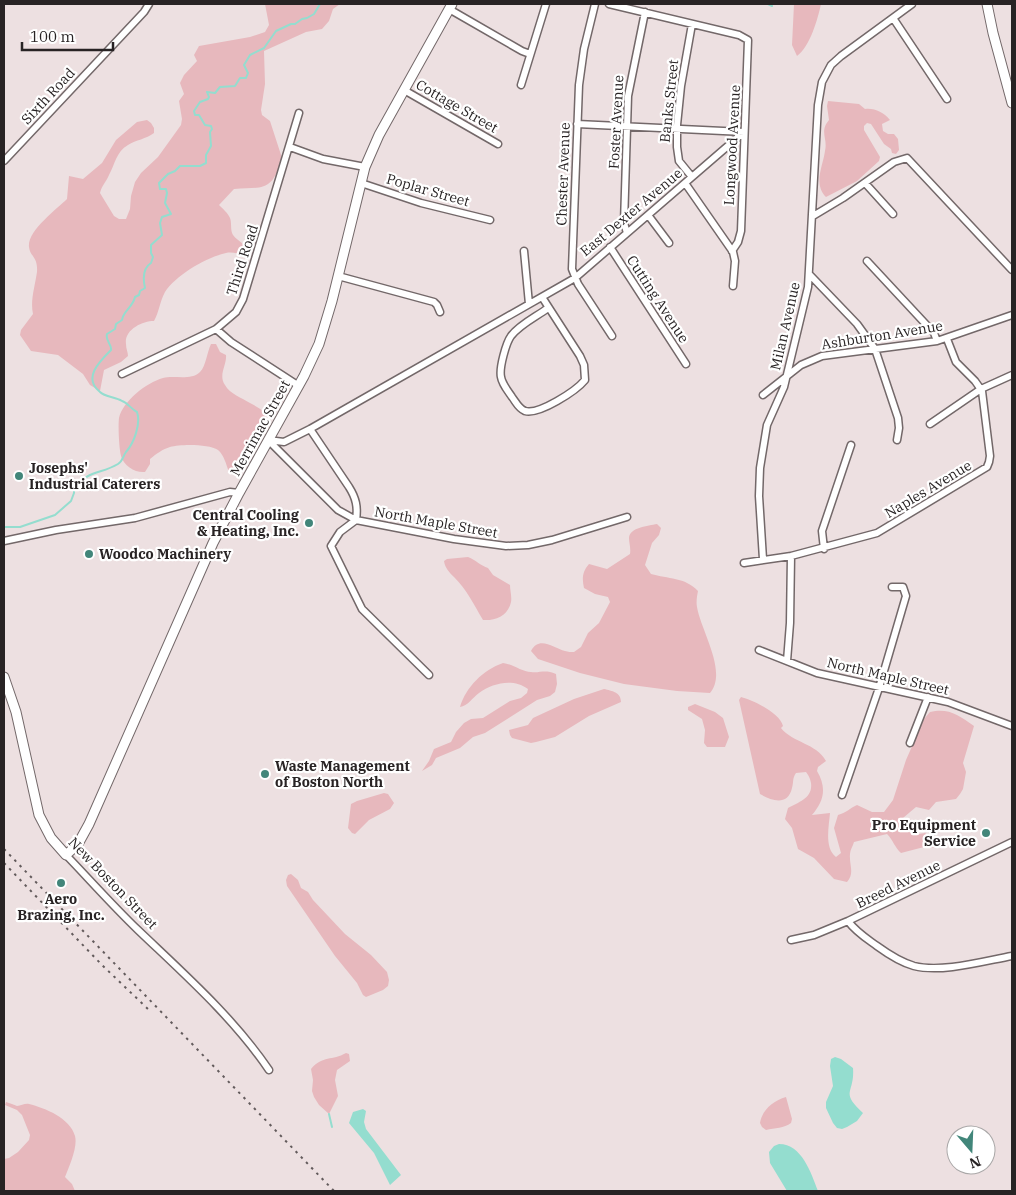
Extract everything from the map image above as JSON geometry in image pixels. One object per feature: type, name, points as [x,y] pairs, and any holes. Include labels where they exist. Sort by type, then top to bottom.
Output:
[{"type":"main road","points":[[986,4],[992,33],[1012,103]]},
{"type":"main road","name":"Merrimac Street","points":[[66,856],[78,844],[89,824],[211,547],[299,386],[319,344],[365,167],[374,146],[450,6]]},
{"type":"main road","name":"New Boston Street","points":[[4,678],[16,712],[39,815],[51,838],[66,856]]},
{"type":"street","name":"Sixth Road","points":[[5,158],[144,12],[149,4]]},
{"type":"street","points":[[521,85],[546,4]]},
{"type":"street","name":"Chester Avenue","points":[[595,4],[581,66],[572,266],[575,278],[612,336]]},
{"type":"street","points":[[609,4],[692,24]]},
{"type":"street","name":"Milan Avenue","points":[[764,559],[759,496],[760,468],[767,425],[784,387],[804,308],[810,275],[819,94],[824,76],[838,58],[912,4]]},
{"type":"street","points":[[450,6],[522,51],[530,54]]},
{"type":"street","name":"Foster Avenue","points":[[627,233],[624,223],[628,89],[644,12]]},
{"type":"street","points":[[893,18],[947,100]]},
{"type":"street","name":"Longwood Avenue","points":[[692,24],[739,35],[748,39],[749,56],[744,132],[741,231],[738,242],[732,251]]},
{"type":"street","name":"Banks Street","points":[[692,24],[681,86],[677,129],[678,159],[692,177]]},
{"type":"street","name":"Cottage Street","points":[[404,90],[498,144]]},
{"type":"street","name":"Third Road","points":[[122,374],[216,329],[236,312],[243,300],[299,114]]},
{"type":"street","points":[[577,124],[744,132]]},
{"type":"street","name":"East Dexter Avenue","points":[[310,429],[575,278],[744,132]]},
{"type":"street","points":[[290,147],[323,159],[365,167]]},
{"type":"street","points":[[813,216],[894,162],[905,158],[909,160],[1012,270]]},
{"type":"street","name":"Poplar Street","points":[[361,183],[421,203],[490,220]]},
{"type":"street","points":[[685,183],[732,251],[735,261],[733,286]]},
{"type":"street","points":[[865,183],[893,214]]},
{"type":"street","points":[[648,215],[669,243]]},
{"type":"street","name":"Cutting Avenue","points":[[610,247],[686,364]]},
{"type":"street","points":[[524,251],[530,304]]},
{"type":"street","points":[[867,261],[935,334],[938,341]]},
{"type":"street","points":[[810,275],[857,324],[875,349],[898,418],[899,433],[897,440]]},
{"type":"street","points":[[338,276],[434,302],[440,312]]},
{"type":"street","points":[[542,297],[580,356],[584,365],[585,380],[579,387],[542,409],[533,412],[527,411],[518,406],[505,386],[500,369],[507,342],[512,334],[548,308]]},
{"type":"street","name":"Ashburton Avenue","points":[[763,395],[806,363],[822,356],[938,341],[1012,315]]},
{"type":"street","points":[[216,329],[231,342],[299,386]]},
{"type":"street","points":[[947,339],[956,362],[981,389]]},
{"type":"street","points":[[930,424],[981,389],[1012,374]]},
{"type":"street","name":"Naples Avenue","points":[[744,563],[824,549],[883,530],[987,467],[990,456],[981,389]]},
{"type":"street","points":[[268,440],[284,442],[310,429],[354,496],[358,511],[356,520],[340,532],[331,546],[362,609],[429,675]]},
{"type":"street","name":"North Maple Street","points":[[268,440],[335,507],[343,514],[356,520],[454,539],[506,546],[528,545],[552,540],[627,516]]},
{"type":"street","points":[[824,549],[822,531],[851,446]]},
{"type":"street","points":[[4,541],[56,530],[135,518],[230,492],[239,493]]},
{"type":"street","points":[[787,661],[790,623],[791,556]]},
{"type":"street","points":[[842,795],[879,688],[906,596],[903,587],[892,587]]},
{"type":"street","name":"North Maple Street","points":[[758,650],[824,675],[928,697],[964,707],[1012,726]]},
{"type":"street","points":[[910,743],[928,697]]},
{"type":"street","name":"Breed Avenue","points":[[791,940],[814,935],[848,921],[1012,842]]},
{"type":"street","name":"New Boston Street","points":[[66,856],[115,908],[174,964],[242,1034],[269,1070]]},
{"type":"street","points":[[848,921],[856,932],[893,957],[913,966],[960,965],[1012,956]]},
{"type":"shaded area","points":[[265,4],[340,4],[333,9],[329,21],[322,29],[306,32],[264,51],[265,84],[261,110],[262,115],[270,121],[282,158],[274,177],[266,186],[234,189],[219,205],[230,218],[233,235],[245,245],[249,254],[229,253],[218,255],[192,268],[176,279],[165,292],[154,321],[135,327],[128,334],[126,344],[128,356],[121,362],[104,370],[100,391],[90,385],[83,374],[58,355],[31,351],[20,335],[21,330],[33,314],[32,299],[37,267],[29,247],[30,241],[38,227],[67,199],[69,176],[83,179],[102,163],[116,140],[137,122],[147,120],[154,128],[154,133],[131,143],[121,151],[100,193],[114,216],[119,219],[126,219],[130,209],[135,182],[141,173],[158,157],[181,125],[179,101],[184,94],[180,83],[184,75],[197,61],[194,55],[199,46],[250,37],[265,32],[269,25]]},
{"type":"shaded area","points":[[794,4],[821,4],[810,39],[802,52],[797,56],[792,45]]},
{"type":"shaded area","points":[[828,101],[859,104],[865,109],[872,109],[882,113],[890,120],[882,124],[883,131],[888,134],[894,134],[898,139],[899,150],[896,154],[892,153],[891,149],[884,144],[871,124],[867,123],[864,126],[864,130],[880,157],[879,161],[857,181],[826,197],[822,192],[819,181],[826,146],[824,132],[829,120]]},
{"type":"shaded area","points":[[211,344],[216,344],[220,352],[226,355],[222,378],[227,388],[236,396],[263,411],[266,419],[264,425],[240,458],[234,472],[229,472],[218,450],[195,445],[175,446],[162,450],[150,459],[150,464],[145,472],[130,468],[122,460],[119,443],[119,418],[125,405],[143,388],[156,380],[167,377],[196,375],[204,366]]},
{"type":"shaded area","points":[[657,524],[661,528],[659,535],[652,543],[645,565],[651,574],[688,583],[698,591],[697,607],[699,617],[715,663],[715,684],[710,693],[624,684],[580,673],[538,659],[531,651],[534,646],[542,643],[568,652],[574,652],[581,647],[588,633],[599,623],[610,602],[608,597],[595,594],[584,588],[583,576],[589,564],[607,569],[630,554],[629,538],[633,531]]},
{"type":"shaded area","points":[[468,557],[488,568],[493,575],[510,585],[511,602],[507,611],[500,617],[492,620],[483,620],[467,592],[448,570],[444,561]]},
{"type":"shaded area","points":[[503,663],[528,672],[546,671],[556,674],[557,684],[555,692],[550,696],[537,700],[485,733],[473,737],[460,748],[436,758],[432,765],[422,771],[434,749],[451,742],[456,732],[464,723],[471,719],[483,718],[527,693],[528,689],[516,684],[497,684],[460,707],[466,693],[476,680],[489,670]]},
{"type":"shaded area","points":[[604,689],[618,694],[621,702],[589,716],[555,737],[531,743],[512,738],[510,735],[509,730],[528,725],[533,718],[574,699]]},
{"type":"shaded area","points":[[741,697],[759,704],[772,712],[781,721],[783,726],[781,728],[786,733],[816,750],[826,761],[818,767],[817,771],[822,783],[823,794],[819,805],[812,815],[830,813],[829,843],[832,853],[836,857],[841,853],[834,828],[838,815],[857,805],[872,812],[884,812],[893,800],[906,760],[924,719],[930,712],[943,711],[953,713],[974,726],[963,763],[966,772],[963,789],[960,794],[956,799],[936,802],[929,810],[916,807],[903,818],[910,833],[925,833],[944,848],[924,847],[901,853],[887,834],[854,842],[850,852],[851,875],[849,879],[847,882],[834,879],[814,858],[798,849],[792,828],[785,819],[788,808],[804,799],[810,792],[811,783],[806,772],[796,773],[790,794],[783,800],[770,799],[760,794],[739,700]]},
{"type":"shaded area","points":[[695,704],[715,712],[723,718],[729,737],[725,747],[707,747],[704,743],[705,730],[702,719],[688,710],[688,707]]},
{"type":"shaded area","points":[[384,793],[388,794],[394,803],[390,809],[369,820],[355,834],[352,833],[348,828],[351,804]]},
{"type":"shaded area","points":[[291,874],[298,880],[301,888],[308,892],[313,900],[345,934],[371,955],[387,972],[388,986],[366,997],[363,995],[357,983],[335,956],[287,886],[286,880],[288,875]]},
{"type":"shaded area","points":[[346,1053],[349,1054],[350,1061],[337,1070],[335,1080],[338,1096],[329,1114],[319,1105],[314,1097],[311,1069],[324,1060]]},
{"type":"shaded area","points":[[835,1057],[853,1068],[850,1096],[863,1113],[857,1121],[842,1129],[837,1128],[833,1123],[826,1108],[826,1102],[833,1086],[830,1066],[831,1059]]},
{"type":"shaded area","points":[[786,1097],[792,1119],[791,1123],[766,1130],[760,1123],[763,1114],[777,1101]]},
{"type":"shaded area","points":[[6,1102],[17,1106],[28,1104],[42,1108],[68,1124],[76,1141],[73,1157],[65,1177],[72,1184],[75,1191],[4,1191],[4,1159],[18,1152],[29,1140],[30,1135],[22,1115],[17,1110],[5,1105]]},
{"type":"shaded area","points":[[363,1109],[366,1111],[364,1122],[366,1129],[401,1175],[390,1185],[374,1153],[349,1123],[353,1112]]},
{"type":"shaded area","points":[[779,1144],[787,1145],[800,1154],[809,1168],[818,1191],[787,1191],[770,1163],[769,1152],[774,1146]]},
{"type":"waterway","points":[[4,527],[20,527],[55,515],[71,501],[74,487],[90,475],[118,464],[132,444],[138,422],[137,412],[124,402],[100,392],[95,387],[93,375],[98,364],[111,350],[107,334],[115,329],[116,324],[122,320],[135,297],[145,288],[145,271],[153,257],[151,245],[162,235],[160,223],[162,217],[171,214],[165,203],[166,189],[160,189],[159,183],[180,166],[200,166],[206,163],[206,155],[211,146],[210,132],[212,129],[211,126],[205,125],[199,115],[195,115],[194,111],[200,102],[208,99],[207,92],[215,93],[220,87],[235,86],[240,78],[246,78],[248,73],[244,65],[250,55],[264,48],[276,31],[314,14],[320,4]]},
{"type":"waterway","points":[[768,4],[772,6]]},
{"type":"waterway","points":[[329,1114],[332,1127]]},
{"type":"railway","points":[[4,849],[334,1191]]},
{"type":"railway","points":[[4,863],[102,965],[149,1010]]},
{"type":"place","name":"Josephs' Industrial Caterers","points":[[19,476]]},
{"type":"place","name":"Central Cooling & Heating, Inc.","points":[[309,523]]},
{"type":"place","name":"Woodco Machinery","points":[[89,554]]},
{"type":"place","name":"Waste Management of Boston North","points":[[265,774]]},
{"type":"place","name":"Pro Equipment Service","points":[[986,833]]},
{"type":"place","name":"Aero Brazing, Inc.","points":[[61,883]]}]
